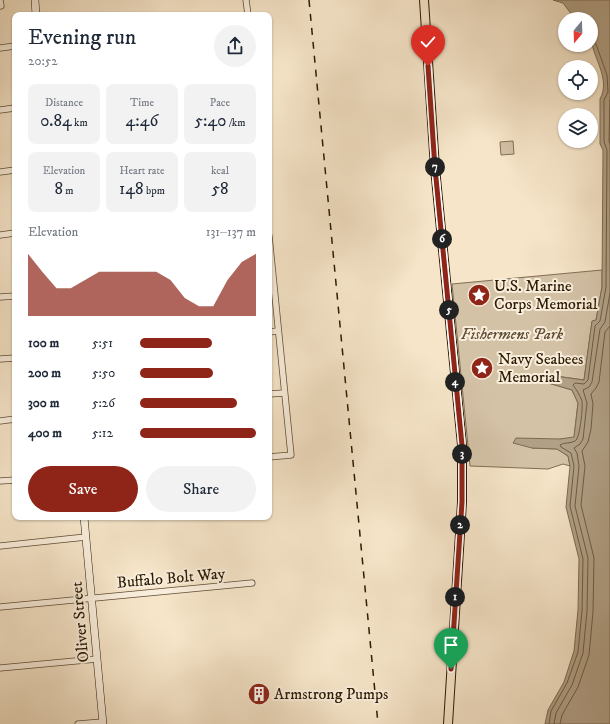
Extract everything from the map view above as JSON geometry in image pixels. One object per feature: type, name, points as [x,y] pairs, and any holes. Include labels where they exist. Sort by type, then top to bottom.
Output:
[{"type":"main road","points":[[35,0],[36,12]]},
{"type":"main road","points":[[424,0],[435,168],[462,452],[462,502],[448,724]]},
{"type":"main road","name":"Oliver Street","points":[[84,520],[103,723]]},
{"type":"street","points":[[246,0],[248,12]]},
{"type":"street","points":[[0,48],[12,46]]},
{"type":"street","points":[[0,110],[12,108]]},
{"type":"street","points":[[0,172],[12,170]]},
{"type":"street","points":[[0,235],[12,233]]},
{"type":"street","points":[[272,280],[291,455],[272,457]]},
{"type":"street","points":[[0,297],[12,296]]},
{"type":"street","points":[[272,332],[278,331]]},
{"type":"street","points":[[0,359],[12,358]]},
{"type":"street","points":[[272,394],[284,392]]},
{"type":"street","points":[[0,420],[12,419]]},
{"type":"street","points":[[0,481],[12,480]]},
{"type":"street","points":[[0,546],[86,537]]},
{"type":"street","name":"Buffalo Bolt Way","points":[[0,607],[252,583]]},
{"type":"street","points":[[0,668],[97,659]]},
{"type":"street","points":[[78,724],[103,723]]},
{"type":"green space","points":[[513,141],[514,154],[501,155],[500,142]]},
{"type":"green space","name":"Fishermens Park","points":[[602,270],[602,287],[596,320],[592,322],[584,380],[548,375],[545,382],[572,390],[578,403],[574,438],[560,439],[532,448],[557,449],[568,456],[570,466],[563,464],[548,469],[470,466],[452,284]]},
{"type":"water","points":[[553,0],[610,0],[610,724],[545,724],[548,710],[564,682],[574,651],[578,610],[579,559],[566,507],[570,466],[568,456],[557,449],[532,448],[513,443],[516,438],[560,439],[574,437],[578,403],[572,390],[545,382],[548,375],[584,380],[592,321],[596,320],[602,287],[603,150],[600,144],[600,99],[604,85],[598,60],[594,52],[598,52],[598,12],[570,12],[563,3]]},
{"type":"railway","points":[[309,0],[378,724]]},
{"type":"place","name":"U.S. Marine Corps Memorial","points":[[479,295]]},
{"type":"place","name":"Navy Seabees Memorial","points":[[482,368]]},
{"type":"place","name":"Armstrong Pumps","points":[[259,694]]},
{"type":"route","points":[[428,66],[435,168],[462,445],[463,482],[451,669]]}]
